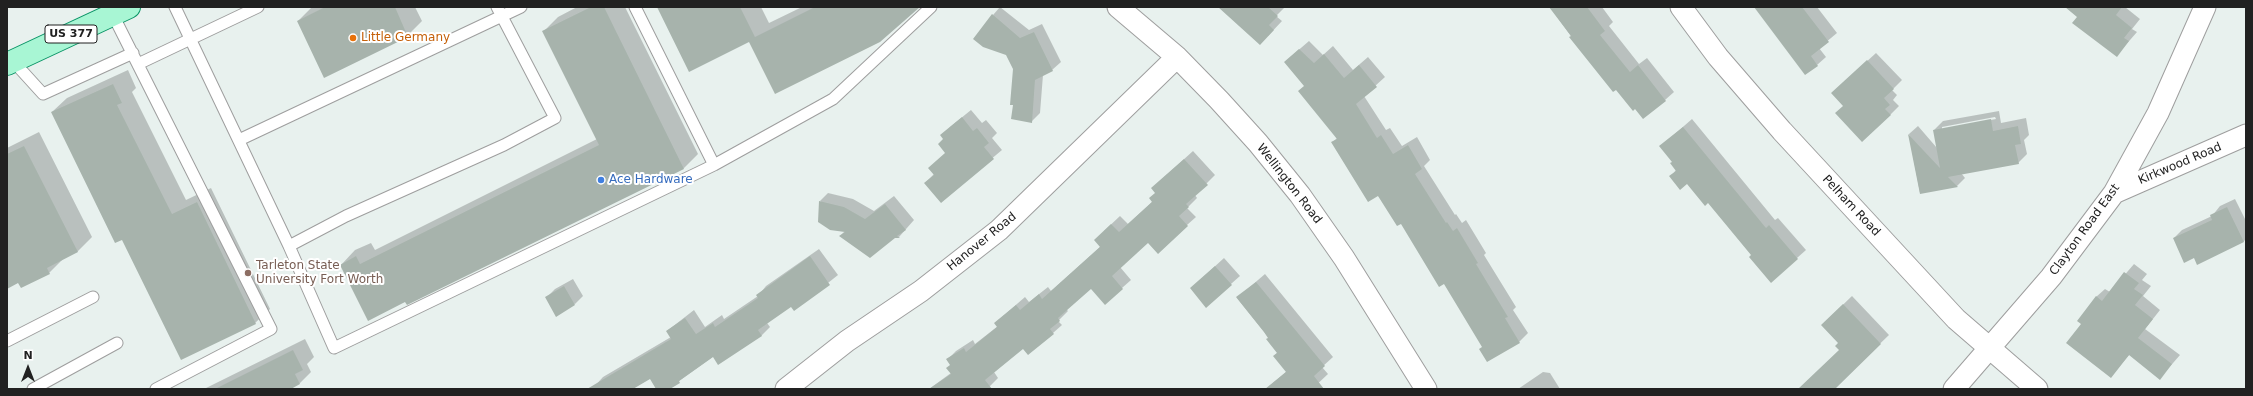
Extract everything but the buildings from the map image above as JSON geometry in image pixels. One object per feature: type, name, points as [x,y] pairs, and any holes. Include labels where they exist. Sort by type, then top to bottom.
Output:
[{"type":"main road","name":"US 377","points":[[9,58],[121,11]]},
{"type":"street","name":"Wellington Road","points":[[1118,7],[1177,57],[1258,143],[1300,195],[1344,258],[1417,385]]},
{"type":"street","name":"Pelham Road","points":[[1681,7],[1718,57],[1782,131],[1956,319],[2037,389]]},
{"type":"street","name":"Clayton Road East","points":[[1954,389],[2051,277],[2114,193],[2158,113],[2205,7]]},
{"type":"street","name":"Hanover Road","points":[[786,389],[847,341],[921,291],[999,230],[1177,57]]},
{"type":"street","name":"Kirkwood Road","points":[[2114,193],[2246,135]]},
{"type":"lane","points":[[175,7],[289,246],[334,348],[714,165],[833,99],[931,7]]},
{"type":"lane","points":[[138,64],[191,41],[258,7]]},
{"type":"lane","points":[[238,140],[499,12],[521,7]]},
{"type":"lane","points":[[635,7],[714,165]]},
{"type":"lane","points":[[121,11],[133,53],[138,64],[271,329],[156,389]]},
{"type":"lane","points":[[289,246],[346,216],[504,145],[555,118],[499,12]]},
{"type":"lane","points":[[9,58],[43,94],[133,53]]},
{"type":"lane","points":[[7,341],[93,297]]},
{"type":"lane","points":[[33,389],[117,343]]},
{"type":"place","name":"Little Germany","points":[[353,38]]},
{"type":"place","name":"Ace Hardware","points":[[601,180]]},
{"type":"place","name":"Tarleton State University Fort Worth","points":[[248,273]]}]
